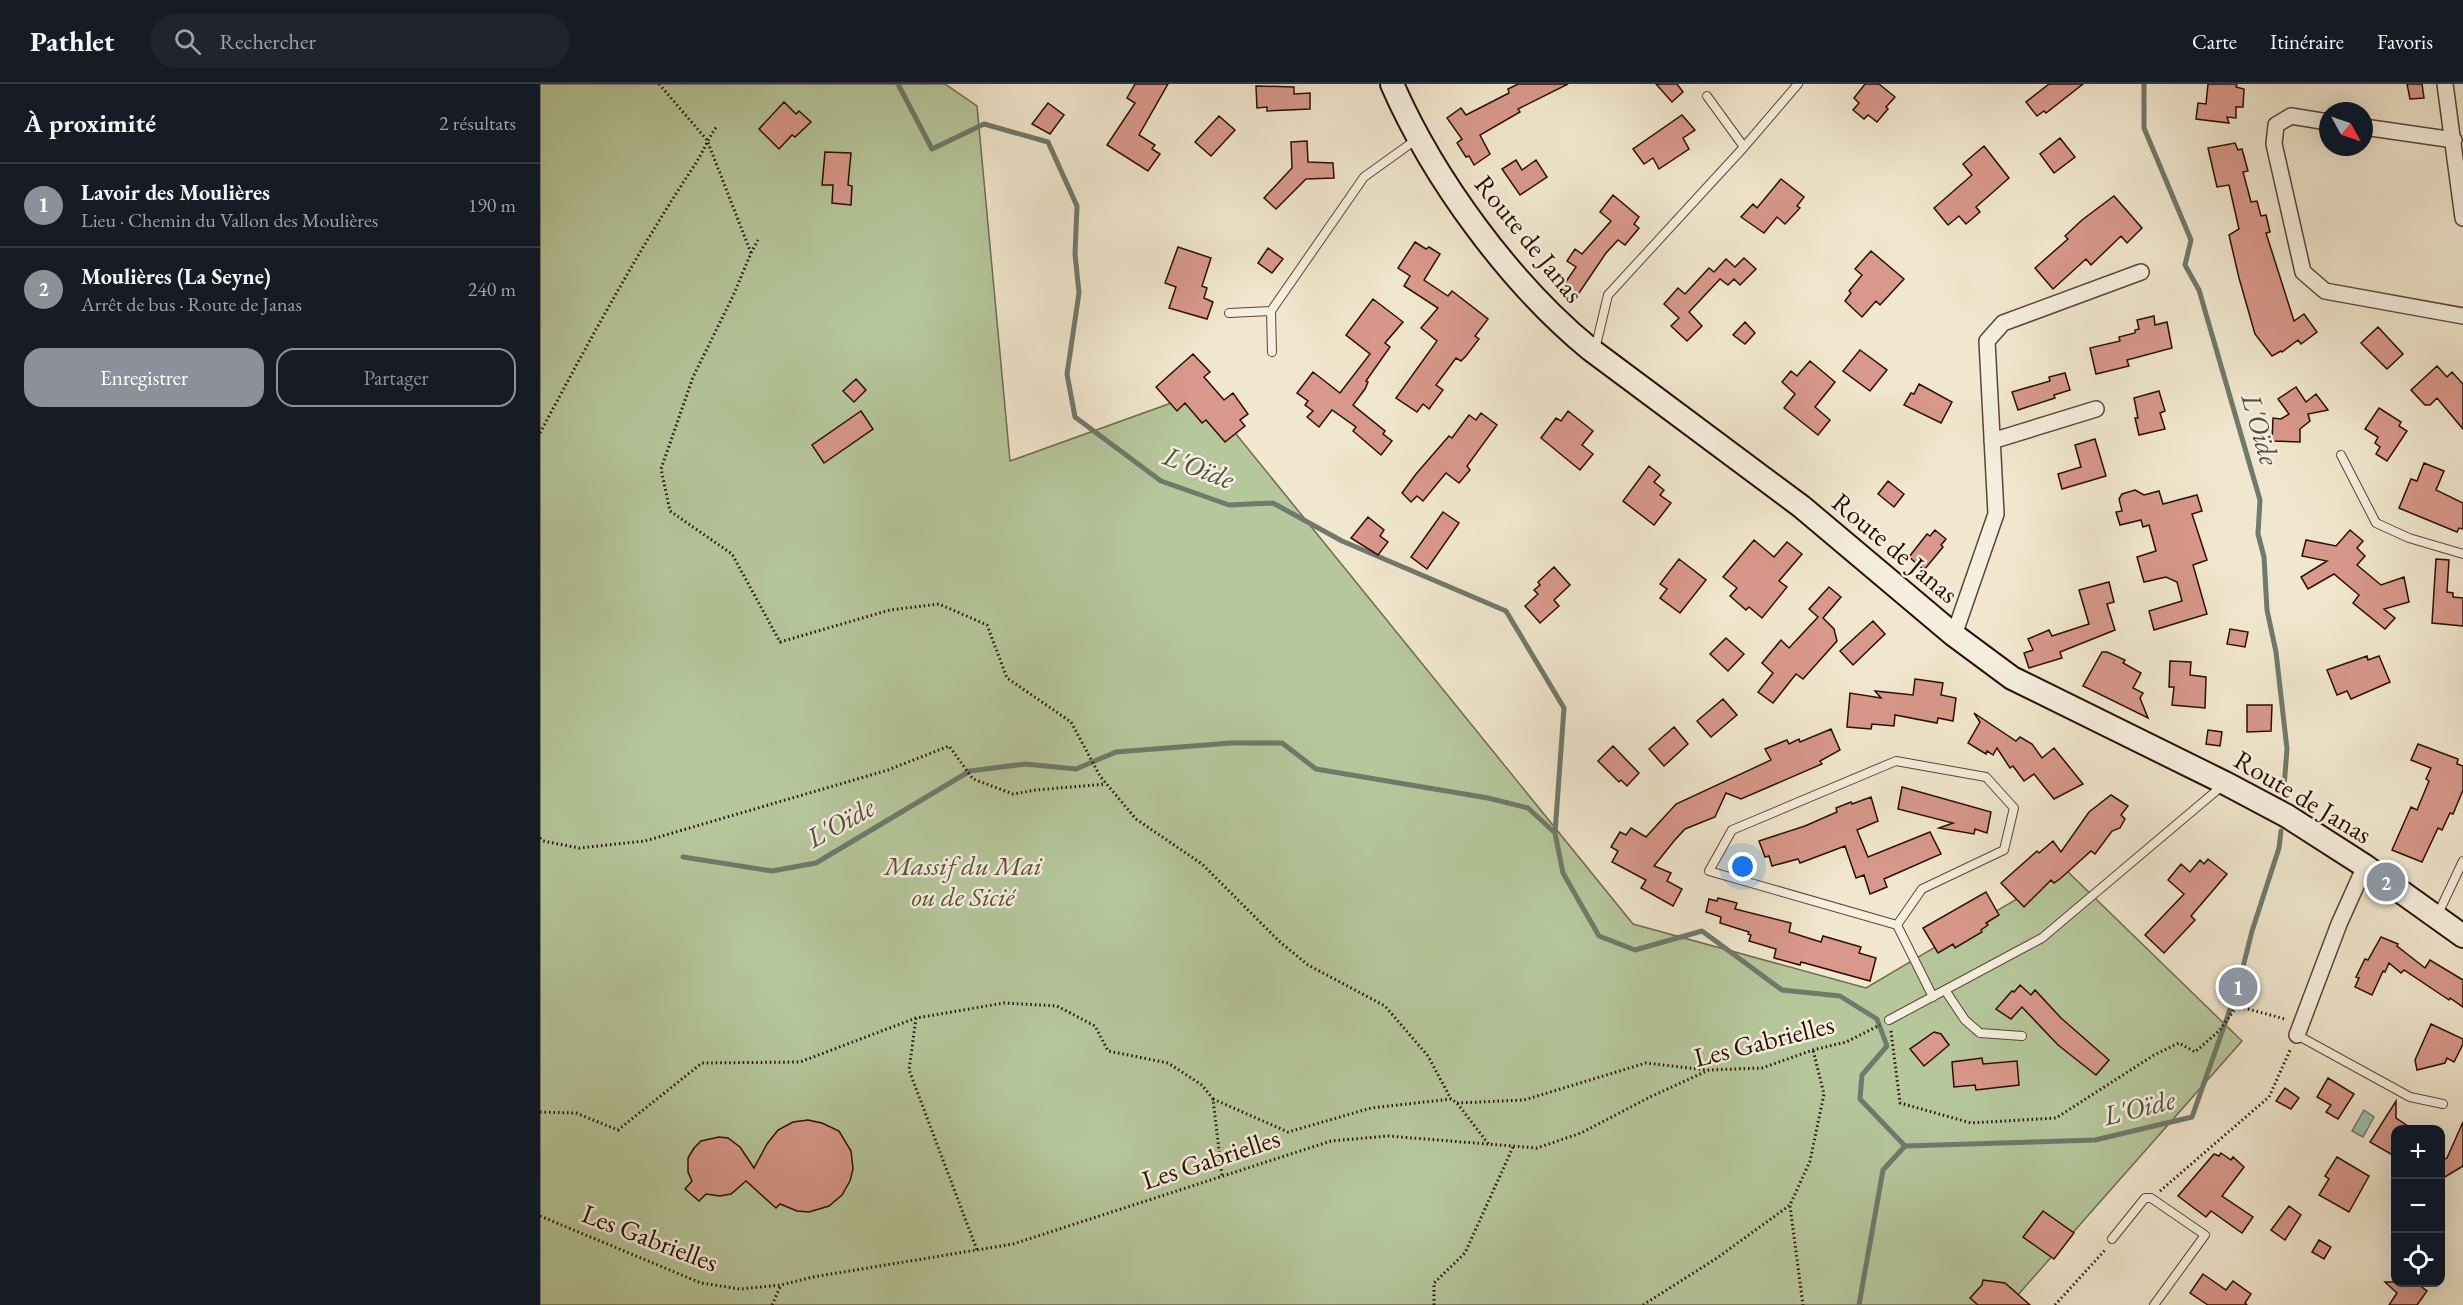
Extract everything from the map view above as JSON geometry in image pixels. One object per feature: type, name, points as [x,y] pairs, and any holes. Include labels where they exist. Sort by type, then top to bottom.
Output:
[{"type":"street","points":[[2445,84],[2463,218]]},
{"type":"street","name":"Route de Janas","points":[[1396,86],[1418,138],[1477,226],[1505,264],[1562,326],[1590,350],[1802,507],[1954,635],[2012,678],[2226,783],[2287,816],[2365,866],[2463,936]]},
{"type":"street","points":[[2319,121],[2291,116],[2276,125],[2274,144],[2303,272],[2325,291],[2463,316]]},
{"type":"street","points":[[2373,128],[2454,140]]},
{"type":"street","points":[[1954,635],[1996,514],[1987,341],[2003,322],[2141,272]]},
{"type":"street","points":[[1992,441],[2096,409]]},
{"type":"street","points":[[2299,1029],[2339,924],[2365,866]]},
{"type":"lane","points":[[1590,350],[1597,341],[1608,295],[1744,147],[1798,84]]},
{"type":"lane","points":[[1707,96],[1744,147]]},
{"type":"lane","points":[[1272,352],[1271,311],[1364,177],[1418,138]]},
{"type":"lane","points":[[1229,313],[1271,311]]},
{"type":"lane","points":[[2341,455],[2376,523],[2409,538],[2463,554]]},
{"type":"lane","points":[[1897,925],[1922,889],[2004,850],[2014,808],[1986,777],[1896,761],[1732,830],[1709,871],[1897,925],[1932,997]]},
{"type":"lane","points":[[1889,1020],[2042,938],[2226,783]]},
{"type":"lane","points":[[2436,917],[2463,861]]},
{"type":"lane","points":[[1945,990],[1965,1020],[1980,1033],[2022,1036]]},
{"type":"lane","points":[[2299,1029],[2410,1096],[2443,1104]]},
{"type":"lane","points":[[2112,1239],[2145,1198],[2151,1198],[2205,1235],[2154,1305]]},
{"type":"path","points":[[659,84],[707,140],[751,253]]},
{"type":"path","points":[[540,433],[649,237],[702,154],[707,140],[717,126]]},
{"type":"path","points":[[758,240],[693,377],[661,469],[670,511],[732,554],[780,642],[890,610],[939,604],[987,625],[1007,678],[1071,722],[1100,776],[1136,819],[1202,864],[1280,942],[1308,965],[1385,1006],[1428,1056],[1451,1099],[1457,1103],[1491,1146]]},
{"type":"path","points":[[540,838],[543,841],[579,848],[645,842],[888,770],[949,746],[973,779],[1013,794],[1036,789],[1106,784]]},
{"type":"path","points":[[540,1112],[576,1113],[618,1130],[702,1063],[800,1062],[916,1018],[1004,1003],[1057,1006],[1095,1026],[1108,1051],[1168,1063],[1202,1085],[1213,1099],[1288,1131],[1371,1108],[1451,1099]]},
{"type":"path","points":[[1889,1020],[1900,1103],[1971,1123],[2056,1118],[2154,1055],[2179,1043],[2195,1052],[2219,1031],[2237,1006],[2299,1029],[2270,1097],[2151,1198]]},
{"type":"path","points":[[916,1018],[909,1070],[977,1250]]},
{"type":"path","name":"Les Gabrielles","points":[[540,1216],[701,1282],[740,1289],[781,1285],[813,1277],[1013,1244],[1331,1141],[1388,1136],[1537,1148],[1581,1133],[1708,1070],[1762,1068],[1813,1050],[1846,1042],[1889,1020]]},
{"type":"path","points":[[1643,1305],[1717,1258],[1790,1205],[1810,1161],[1824,1095],[1813,1050]]},
{"type":"path","points":[[1457,1103],[1524,1100],[1646,1063],[1708,1070]]},
{"type":"path","points":[[1213,1099],[1222,1176]]},
{"type":"path","points":[[1434,1305],[1434,1283],[1465,1253],[1513,1147]]},
{"type":"path","points":[[1790,1205],[1803,1305]]},
{"type":"path","points":[[2055,1305],[2104,1252],[2112,1239]]},
{"type":"path","points":[[772,1305],[781,1285]]},
{"type":"green space","name":"Massif du Mai ou de Sicié","points":[[540,84],[945,84],[977,106],[1010,461],[1202,392],[1633,924],[1866,988],[2066,870],[2242,1041],[2009,1305],[540,1305]]},
{"type":"shaded area","points":[[2364,1110],[2374,1117],[2363,1137],[2352,1131]]},
{"type":"building","points":[[1135,84],[1168,84],[1139,135],[1155,145],[1152,149],[1160,154],[1148,171],[1107,145],[1135,103],[1127,98]]},
{"type":"building","points":[[1518,84],[1568,84],[1518,109],[1520,112],[1480,135],[1490,154],[1474,165],[1457,143],[1462,139],[1447,118],[1461,108],[1466,115],[1509,93],[1508,89]]},
{"type":"building","points":[[1656,84],[1677,84],[1683,92],[1672,102]]},
{"type":"building","points":[[1865,84],[1879,84],[1895,97],[1877,122],[1868,115],[1864,119],[1853,110],[1859,103],[1854,98]]},
{"type":"building","points":[[2049,84],[2083,84],[2046,113],[2044,111],[2037,116],[2026,102]]},
{"type":"building","points":[[2208,84],[2237,84],[2236,87],[2244,89],[2243,107],[2236,107],[2236,118],[2227,117],[2229,123],[2196,119],[2198,103],[2206,104]]},
{"type":"building","points":[[2407,84],[2422,84],[2424,98],[2410,99]]},
{"type":"building","points":[[1256,86],[1294,87],[1294,94],[1310,93],[1310,109],[1267,111],[1267,107],[1257,108]]},
{"type":"building","points":[[784,102],[796,114],[799,111],[811,122],[795,137],[792,135],[779,149],[759,129]]},
{"type":"building","points":[[1048,103],[1064,115],[1050,134],[1032,124]]},
{"type":"building","points":[[1682,115],[1695,130],[1683,138],[1689,149],[1659,169],[1653,158],[1644,164],[1633,149]]},
{"type":"building","points":[[1219,116],[1235,130],[1211,156],[1195,142]]},
{"type":"building","points":[[2060,138],[2075,157],[2054,173],[2040,154]]},
{"type":"building","points":[[1307,141],[1308,162],[1333,163],[1334,178],[1306,179],[1276,209],[1264,198],[1292,168],[1291,142]]},
{"type":"building","points":[[2235,143],[2238,150],[2242,149],[2248,171],[2243,172],[2251,202],[2257,201],[2261,216],[2266,215],[2270,232],[2266,233],[2294,321],[2304,314],[2317,332],[2301,344],[2298,340],[2282,352],[2272,356],[2255,334],[2229,235],[2239,229],[2229,185],[2217,187],[2208,148]]},
{"type":"building","points":[[1984,146],[2009,178],[1976,207],[1980,212],[1966,224],[1959,216],[1948,225],[1934,208],[1972,175],[1963,164]]},
{"type":"building","points":[[825,152],[851,153],[848,185],[852,186],[851,205],[832,203],[833,185],[822,185]]},
{"type":"building","points":[[1516,160],[1522,170],[1536,160],[1547,177],[1520,195],[1502,169]]},
{"type":"building","points":[[1781,179],[1804,197],[1797,206],[1800,208],[1785,224],[1777,217],[1764,233],[1741,217],[1753,204],[1757,208]]},
{"type":"building","points":[[1613,195],[1639,217],[1634,224],[1639,228],[1625,245],[1618,240],[1606,253],[1575,299],[1561,289],[1576,267],[1567,261],[1575,249],[1582,254],[1611,221],[1600,212]]},
{"type":"building","points":[[2114,196],[2142,228],[2127,243],[2121,236],[2091,265],[2086,259],[2053,289],[2035,268],[2068,239],[2065,236],[2082,220]]},
{"type":"building","points":[[1415,242],[1440,254],[1424,280],[1448,296],[1452,291],[1488,319],[1475,336],[1479,339],[1466,356],[1461,361],[1456,358],[1436,385],[1443,390],[1429,409],[1423,404],[1417,412],[1396,398],[1437,341],[1421,328],[1438,308],[1404,286],[1410,276],[1398,268]]},
{"type":"building","points":[[1178,247],[1211,258],[1202,286],[1207,288],[1204,298],[1213,302],[1207,319],[1169,308],[1176,287],[1165,283]]},
{"type":"building","points":[[1268,248],[1283,259],[1272,273],[1258,263]]},
{"type":"building","points":[[1871,251],[1904,279],[1880,305],[1876,301],[1862,317],[1845,301],[1851,293],[1849,291],[1862,275],[1855,269]]},
{"type":"building","points":[[1744,258],[1756,269],[1740,285],[1734,279],[1728,285],[1720,279],[1689,312],[1702,326],[1687,341],[1671,326],[1679,318],[1664,304],[1678,288],[1685,294],[1709,268],[1714,272],[1726,259],[1735,267]]},
{"type":"building","points":[[1373,299],[1403,322],[1385,343],[1390,347],[1366,381],[1368,382],[1365,389],[1353,405],[1385,431],[1383,434],[1392,441],[1381,455],[1353,431],[1356,427],[1332,410],[1319,427],[1307,417],[1313,411],[1305,405],[1308,401],[1297,393],[1313,372],[1340,393],[1370,354],[1346,335]]},
{"type":"building","points":[[2154,316],[2155,325],[2167,322],[2172,348],[2127,360],[2129,366],[2096,374],[2090,348],[2120,341],[2119,337],[2135,333],[2135,330],[2139,329],[2137,320]]},
{"type":"building","points":[[1745,322],[1755,333],[1745,344],[1733,335]]},
{"type":"building","points":[[2378,327],[2403,354],[2387,369],[2361,343]]},
{"type":"building","points":[[1860,350],[1887,370],[1870,391],[1843,371]]},
{"type":"building","points":[[1193,354],[1210,372],[1204,377],[1224,400],[1233,393],[1248,414],[1240,420],[1245,426],[1225,442],[1206,420],[1202,423],[1185,403],[1177,411],[1156,387]]},
{"type":"building","points":[[1810,361],[1835,382],[1815,407],[1830,420],[1818,435],[1784,408],[1795,394],[1782,382],[1791,371],[1797,376]]},
{"type":"building","points":[[2437,366],[2447,377],[2452,372],[2463,384],[2463,429],[2437,398],[2430,405],[2425,405],[2411,390]]},
{"type":"building","points":[[2065,373],[2070,390],[2054,395],[2055,398],[2018,410],[2012,392],[2050,381],[2049,377]]},
{"type":"building","points":[[856,379],[866,390],[854,402],[843,391]]},
{"type":"building","points":[[1919,384],[1952,402],[1941,423],[1904,405]]},
{"type":"building","points":[[2296,387],[2306,402],[2316,394],[2328,410],[2308,414],[2310,421],[2300,429],[2300,442],[2272,441],[2273,418],[2281,419],[2289,414],[2278,399]]},
{"type":"building","points":[[2159,391],[2165,411],[2160,413],[2165,429],[2139,435],[2134,398]]},
{"type":"building","points":[[2379,408],[2401,422],[2399,426],[2407,431],[2387,461],[2376,454],[2380,447],[2375,443],[2378,437],[2365,429]]},
{"type":"building","points":[[861,411],[873,429],[824,463],[812,445]]},
{"type":"building","points":[[1568,411],[1593,431],[1582,445],[1593,454],[1580,470],[1541,438],[1556,418],[1561,421]]},
{"type":"building","points":[[1481,413],[1497,425],[1467,466],[1470,470],[1459,483],[1446,473],[1423,501],[1417,496],[1411,502],[1402,493],[1416,474],[1449,436],[1452,438],[1469,415],[1476,420]]},
{"type":"building","points":[[2095,439],[2106,476],[2062,489],[2058,474],[2081,467],[2075,445]]},
{"type":"building","points":[[2424,463],[2444,471],[2436,490],[2463,503],[2463,529],[2459,528],[2457,532],[2399,508],[2411,479],[2417,481]]},
{"type":"building","points":[[1649,466],[1660,475],[1654,482],[1664,490],[1660,495],[1671,503],[1654,525],[1623,501]]},
{"type":"building","points":[[1888,481],[1904,494],[1894,507],[1878,494]]},
{"type":"building","points":[[2135,490],[2144,495],[2159,491],[2163,504],[2197,495],[2202,511],[2192,514],[2207,560],[2193,565],[2207,614],[2154,630],[2149,611],[2182,601],[2177,582],[2166,577],[2144,582],[2137,557],[2156,551],[2149,525],[2143,527],[2141,520],[2120,525],[2116,512],[2122,511],[2119,499],[2122,494]]},
{"type":"building","points":[[1443,512],[1459,523],[1427,569],[1411,557]]},
{"type":"building","points":[[1368,517],[1384,530],[1380,536],[1388,542],[1378,555],[1351,538]]},
{"type":"building","points":[[1935,530],[1946,539],[1941,545],[1943,547],[1924,570],[1909,557],[1927,534],[1930,536]]},
{"type":"building","points":[[2350,530],[2363,541],[2357,548],[2365,556],[2357,565],[2381,585],[2404,577],[2409,602],[2384,609],[2395,618],[2385,629],[2353,603],[2359,595],[2334,574],[2308,589],[2301,577],[2327,561],[2302,556],[2306,540],[2336,546]]},
{"type":"building","points":[[1754,540],[1774,557],[1787,542],[1802,554],[1779,581],[1787,587],[1762,618],[1749,607],[1746,610],[1730,596],[1737,588],[1723,577]]},
{"type":"building","points":[[1679,559],[1706,580],[1680,613],[1660,598],[1667,589],[1660,584]]},
{"type":"building","points":[[2436,559],[2449,560],[2447,592],[2453,593],[2453,597],[2463,598],[2463,626],[2432,623]]},
{"type":"building","points":[[1554,567],[1570,585],[1554,600],[1559,606],[1540,623],[1525,606],[1538,594],[1534,590],[1540,585],[1538,582]]},
{"type":"building","points":[[2109,582],[2114,602],[2107,604],[2115,630],[2060,652],[2062,658],[2029,668],[2024,653],[2033,650],[2028,639],[2049,630],[2052,636],[2089,624],[2079,590]]},
{"type":"building","points":[[1829,587],[1841,597],[1823,618],[1834,629],[1837,641],[1803,679],[1796,674],[1773,703],[1758,692],[1773,673],[1762,663],[1781,640],[1789,648],[1818,617],[1809,609]]},
{"type":"building","points":[[1873,621],[1885,634],[1853,665],[1840,651]]},
{"type":"building","points":[[2230,629],[2248,632],[2245,647],[2227,644]]},
{"type":"building","points":[[1726,638],[1744,654],[1728,671],[1710,654]]},
{"type":"building","points":[[2102,652],[2125,660],[2123,663],[2141,673],[2133,688],[2143,693],[2140,698],[2148,718],[2083,686]]},
{"type":"building","points":[[2367,656],[2368,660],[2379,656],[2390,682],[2351,699],[2347,691],[2337,695],[2327,670]]},
{"type":"building","points":[[2170,661],[2191,662],[2190,675],[2206,677],[2205,708],[2172,705],[2174,687],[2169,687]]},
{"type":"building","points":[[1915,679],[1943,683],[1941,695],[1956,698],[1953,721],[1938,718],[1937,723],[1895,715],[1894,726],[1872,724],[1871,729],[1847,727],[1850,693],[1881,698],[1875,691],[1913,695]]},
{"type":"building","points":[[1723,699],[1737,715],[1711,737],[1697,721]]},
{"type":"building","points":[[2247,705],[2272,705],[2271,731],[2247,732]]},
{"type":"building","points":[[1974,713],[2016,741],[2020,737],[2032,744],[2042,758],[2054,748],[2083,784],[2054,799],[2034,774],[2024,781],[2013,766],[2010,768],[1997,748],[1993,755],[1987,751],[1986,754],[1968,743],[1980,722]]},
{"type":"building","points":[[1674,727],[1688,744],[1664,766],[1649,749]]},
{"type":"building","points":[[1831,729],[1840,750],[1820,761],[1822,764],[1741,799],[1726,793],[1715,817],[1685,829],[1674,841],[1654,866],[1671,873],[1667,881],[1682,889],[1673,906],[1641,888],[1646,880],[1612,862],[1618,851],[1611,847],[1620,832],[1626,835],[1631,828],[1646,837],[1676,804],[1771,760],[1765,749],[1787,740],[1789,744],[1799,739],[1800,742]]},
{"type":"building","points":[[2208,730],[2222,732],[2220,746],[2206,744]]},
{"type":"building","points":[[2418,744],[2458,759],[2457,764],[2463,766],[2463,790],[2453,814],[2450,813],[2442,830],[2438,828],[2422,862],[2392,850],[2411,807],[2417,810],[2429,781],[2426,779],[2431,768],[2411,760]]},
{"type":"building","points":[[1613,746],[1639,773],[1627,786],[1621,780],[1619,782],[1598,761]]},
{"type":"building","points":[[1902,787],[1991,812],[1987,833],[1975,829],[1974,834],[1939,828],[1953,823],[1898,809]]},
{"type":"building","points":[[2111,795],[2128,806],[2121,815],[2125,819],[2120,828],[2112,831],[2095,854],[2091,851],[2061,878],[2054,883],[2051,880],[2024,907],[2001,883],[2037,851],[2039,853],[2053,841],[2061,852],[2089,812]]},
{"type":"building","points":[[1871,797],[1878,821],[1857,830],[1868,857],[1930,832],[1941,854],[1884,879],[1887,887],[1870,894],[1864,875],[1856,878],[1845,846],[1800,863],[1798,859],[1772,866],[1769,856],[1765,857],[1759,841],[1805,826],[1837,812],[1836,808]]},
{"type":"building","points":[[2208,859],[2227,874],[2191,916],[2195,920],[2164,953],[2145,935],[2184,894],[2168,880],[2181,864],[2190,872],[2200,860],[2204,864]]},
{"type":"building","points":[[1986,892],[1999,915],[1986,923],[1988,925],[1981,930],[1982,932],[1955,948],[1953,944],[1938,953],[1923,928]]},
{"type":"building","points":[[1718,898],[1737,903],[1735,909],[1791,923],[1789,932],[1821,942],[1823,936],[1861,947],[1859,953],[1876,958],[1870,981],[1801,962],[1800,965],[1774,958],[1776,949],[1749,941],[1751,935],[1748,934],[1749,932],[1720,923],[1721,917],[1706,912],[1709,899],[1717,901]]},
{"type":"building","points":[[2381,937],[2398,944],[2397,946],[2425,968],[2430,960],[2463,980],[2463,1007],[2404,970],[2401,973],[2389,963],[2372,995],[2355,987],[2359,978],[2356,977],[2365,959],[2368,960]]},
{"type":"building","points":[[2020,985],[2031,995],[2035,990],[2061,1018],[2109,1060],[2096,1075],[2058,1045],[2022,1007],[2011,1019],[1996,1009]]},
{"type":"building","points":[[2431,1024],[2463,1039],[2463,1044],[2454,1062],[2447,1058],[2445,1063],[2417,1070],[2415,1060]]},
{"type":"building","points":[[1934,1032],[1941,1034],[1949,1045],[1924,1066],[1910,1049]]},
{"type":"building","points":[[1982,1058],[1983,1064],[2017,1061],[2019,1085],[1976,1090],[1975,1085],[1954,1087],[1952,1062]]},
{"type":"building","points":[[2328,1078],[2354,1094],[2338,1119],[2326,1112],[2331,1105],[2317,1097]]},
{"type":"building","points":[[2285,1088],[2299,1098],[2291,1109],[2276,1101]]},
{"type":"building","points":[[2396,1101],[2396,1118],[2406,1125],[2391,1125],[2391,1154],[2370,1142]]},
{"type":"building","points":[[808,1120],[822,1123],[839,1131],[851,1151],[853,1169],[850,1181],[842,1195],[829,1206],[809,1212],[797,1211],[780,1204],[776,1208],[746,1181],[731,1194],[720,1196],[706,1194],[699,1201],[685,1189],[692,1181],[688,1172],[688,1158],[701,1141],[719,1137],[728,1138],[740,1147],[754,1168],[767,1144],[778,1130],[793,1122]]},
{"type":"building","points":[[2463,1122],[2463,1166],[2445,1177],[2445,1159]]},
{"type":"building","points":[[2221,1153],[2231,1160],[2233,1157],[2244,1167],[2222,1196],[2253,1217],[2242,1233],[2211,1211],[2206,1217],[2178,1196],[2214,1154],[2219,1156]]},
{"type":"building","points":[[2337,1157],[2369,1176],[2349,1212],[2319,1195],[2329,1179],[2325,1176]]},
{"type":"building","points":[[2289,1206],[2301,1215],[2285,1240],[2271,1230]]},
{"type":"building","points":[[2043,1211],[2074,1233],[2054,1259],[2023,1237]]},
{"type":"building","points":[[2319,1240],[2331,1247],[2324,1259],[2312,1252]]},
{"type":"building","points":[[2203,1274],[2226,1290],[2233,1281],[2251,1294],[2245,1303],[2247,1305],[2208,1305],[2190,1293]]},
{"type":"building","points":[[1983,1280],[2005,1283],[2030,1305],[1978,1305],[1970,1298],[1982,1285]]},
{"type":"building","points":[[2385,1282],[2391,1282],[2391,1287],[2422,1287],[2427,1291],[2417,1305],[2389,1305],[2397,1293]]},
{"type":"waterway","name":"L'Oïde","points":[[898,84],[932,149],[984,124],[1048,142],[1077,206],[1075,254],[1079,293],[1067,374],[1075,417],[1161,481],[1229,505],[1273,503],[1342,541],[1506,611],[1564,708],[1555,833],[1563,873],[1599,936],[1635,950],[1702,931],[1782,990],[1840,996],[1877,1019],[1887,1046],[1862,1075],[1860,1099],[1905,1146]]},
{"type":"waterway","name":"L'Oïde","points":[[2144,84],[2144,128],[2191,240],[2185,265],[2199,290],[2260,500],[2258,534],[2264,557],[2267,610],[2276,652],[2287,749],[2283,800]]},
{"type":"waterway","name":"L'Oïde","points":[[683,857],[772,871],[816,863],[970,771],[1025,764],[1076,769],[1116,752],[1231,743],[1282,743],[1316,769],[1488,798],[1528,808],[1555,833]]},
{"type":"waterway","name":"L'Oïde","points":[[1859,1305],[1883,1170],[1905,1146],[2095,1140],[2192,1117],[2238,987],[2252,931],[2279,848],[2281,831]]},
{"type":"place","name":"Moulières (La Seyne)","points":[[2386,882]]},
{"type":"place","name":"Lavoir des Moulières","points":[[2238,987]]}]
